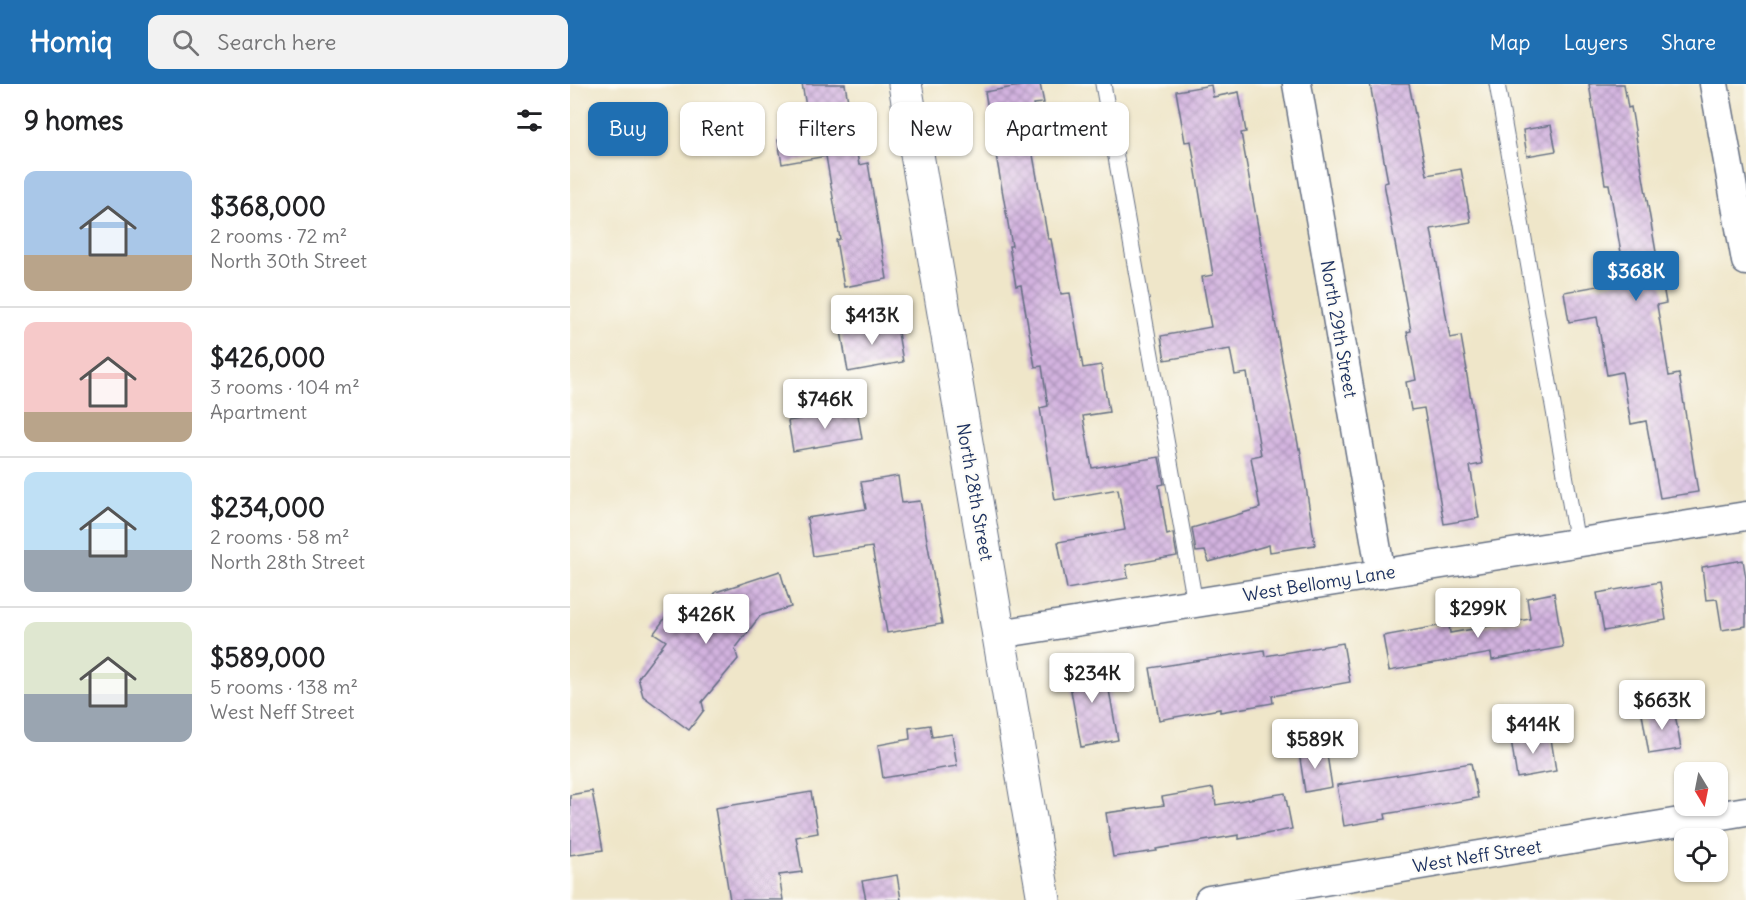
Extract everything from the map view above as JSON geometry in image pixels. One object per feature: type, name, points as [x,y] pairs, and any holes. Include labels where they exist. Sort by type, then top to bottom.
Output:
[{"type":"street","name":"North 28th Street","points":[[906,84],[1044,900]]},
{"type":"street","name":"North 29th Street","points":[[1297,84],[1381,574]]},
{"type":"street","points":[[1714,84],[1746,261]]},
{"type":"street","name":"West Bellomy Lane","points":[[999,634],[1746,516]]},
{"type":"street","name":"West Neff Street","points":[[1209,900],[1746,811]]},
{"type":"lane","points":[[1103,84],[1195,603]]},
{"type":"lane","points":[[1497,84],[1577,543]]},
{"type":"building","points":[[802,84],[845,84],[848,102],[805,102]]},
{"type":"building","points":[[1040,84],[1044,102],[987,102],[985,92]]},
{"type":"building","points":[[1370,84],[1409,84],[1427,175],[1461,169],[1471,222],[1431,229],[1450,338],[1461,336],[1467,370],[1482,464],[1470,466],[1479,518],[1444,524],[1424,408],[1411,410],[1406,382],[1416,380],[1407,332],[1411,331],[1384,183],[1388,182]]},
{"type":"building","points":[[1589,84],[1624,84],[1628,108],[1631,107],[1666,303],[1657,305],[1669,376],[1679,374],[1698,492],[1660,498],[1646,421],[1631,424],[1622,372],[1607,375],[1597,317],[1569,322],[1564,292],[1626,281],[1609,184],[1605,184]]},
{"type":"building","points":[[1211,85],[1213,97],[1239,92],[1246,132],[1241,133],[1300,448],[1315,545],[1270,552],[1269,545],[1209,562],[1205,551],[1196,552],[1192,528],[1260,508],[1251,457],[1261,455],[1247,373],[1235,375],[1230,349],[1165,360],[1161,336],[1211,327],[1202,277],[1213,275],[1191,141],[1185,142],[1176,91]]},
{"type":"building","points":[[1551,125],[1556,151],[1527,156],[1523,130]]},
{"type":"building","points":[[781,156],[826,156],[782,164]]},
{"type":"building","points":[[826,156],[857,156],[859,165],[868,163],[887,279],[844,287],[836,240],[840,239]]},
{"type":"building","points":[[996,156],[1033,156],[1048,239],[1051,239],[1061,294],[1070,293],[1083,368],[1101,365],[1109,412],[1083,416],[1092,468],[1159,457],[1164,484],[1159,485],[1167,535],[1173,533],[1177,556],[1126,565],[1128,578],[1067,589],[1058,542],[1125,530],[1118,489],[1055,500],[1040,408],[1048,406],[1042,366],[1035,367],[1021,285],[1016,286],[1009,246],[1012,246]]},
{"type":"building","points":[[896,321],[903,362],[848,372],[841,331]]},
{"type":"building","points":[[857,409],[862,439],[793,451],[788,421]]},
{"type":"building","points":[[898,476],[902,503],[920,501],[942,624],[887,633],[872,547],[813,556],[807,518],[866,509],[861,482]]},
{"type":"building","points":[[1743,560],[1746,578],[1746,626],[1722,630],[1717,599],[1706,600],[1702,567]]},
{"type":"building","points":[[780,571],[791,607],[760,616],[735,649],[738,659],[702,702],[704,710],[689,730],[643,696],[638,678],[666,641],[654,633],[680,598],[700,614],[716,592]]},
{"type":"building","points":[[1660,582],[1666,620],[1604,631],[1597,593]]},
{"type":"building","points":[[1554,593],[1563,647],[1492,660],[1491,653],[1389,671],[1383,636],[1449,624],[1450,633],[1530,619],[1527,598]]},
{"type":"building","points":[[1343,643],[1350,682],[1272,696],[1273,703],[1220,712],[1220,709],[1159,720],[1150,668],[1264,650],[1265,656]]},
{"type":"building","points":[[1104,662],[1118,740],[1081,747],[1067,668]]},
{"type":"building","points":[[1674,708],[1681,749],[1649,754],[1642,714]]},
{"type":"building","points":[[930,725],[932,737],[952,734],[957,766],[883,778],[878,745],[910,739],[909,728]]},
{"type":"building","points":[[1550,732],[1556,771],[1517,778],[1511,739]]},
{"type":"building","points":[[1326,748],[1332,787],[1305,792],[1299,752]]},
{"type":"building","points":[[1471,763],[1478,798],[1385,814],[1386,819],[1344,826],[1337,785]]},
{"type":"building","points":[[1213,788],[1216,805],[1285,793],[1292,829],[1239,839],[1239,835],[1113,857],[1106,813],[1164,805],[1162,797]]},
{"type":"building","points":[[592,791],[603,850],[570,855],[570,795]]},
{"type":"building","points":[[811,792],[818,833],[796,837],[802,872],[779,875],[783,900],[730,900],[715,808]]},
{"type":"building","points":[[897,875],[901,900],[866,900],[862,881]]}]
